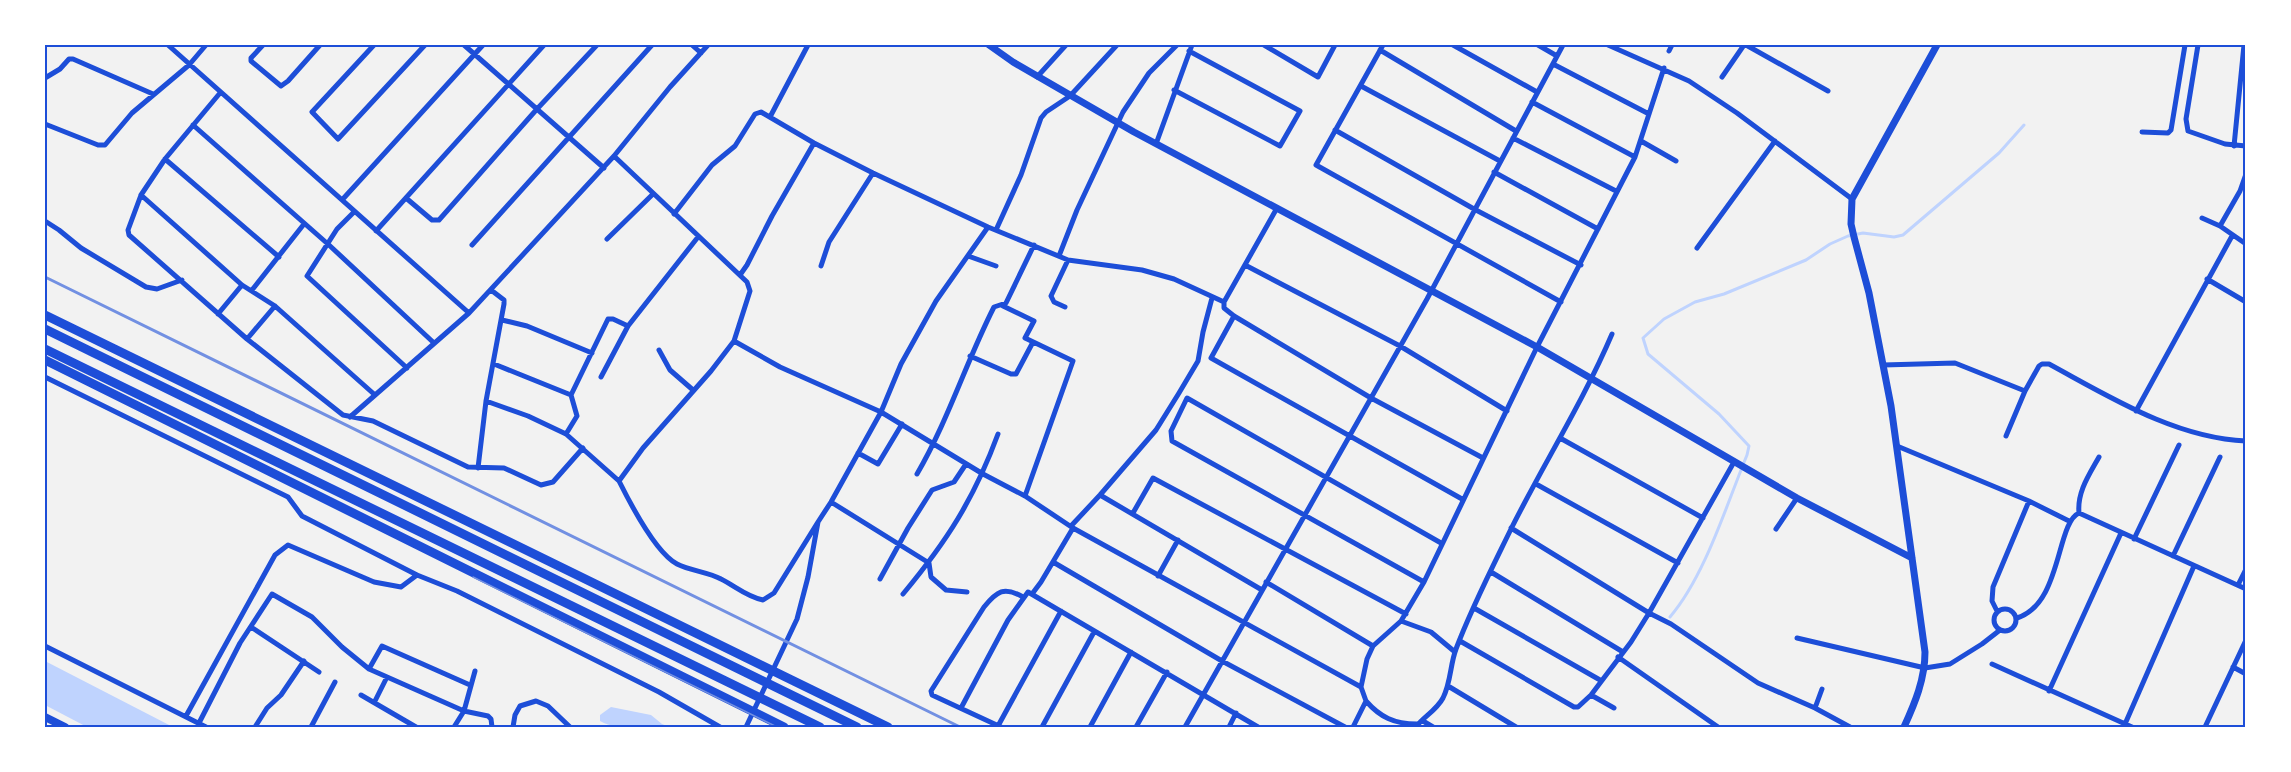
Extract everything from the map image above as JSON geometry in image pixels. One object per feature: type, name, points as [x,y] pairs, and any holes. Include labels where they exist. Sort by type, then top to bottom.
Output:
[{"type":"highway","points":[[45,315],[888,727]]},
{"type":"highway","points":[[45,329],[857,727]]},
{"type":"highway","points":[[45,349],[820,727]]},
{"type":"highway","points":[[45,360],[784,727]]},
{"type":"main road","points":[[989,45],[1000,48],[1037,77],[1156,144],[1537,347],[1797,498],[1912,558]]},
{"type":"main road","points":[[1904,727],[1925,668],[1925,652],[1897,446],[1869,293],[1851,224],[1852,199],[1937,45]]},
{"type":"main road","points":[[45,717],[65,727]]},
{"type":"street","points":[[168,45],[469,313]]},
{"type":"street","points":[[45,124],[98,145],[105,145],[132,113],[189,64],[206,45]]},
{"type":"street","points":[[263,45],[251,61],[281,86],[320,45]]},
{"type":"street","points":[[374,45],[312,112],[340,139],[425,45]]},
{"type":"street","points":[[464,45],[604,168]]},
{"type":"street","points":[[342,200],[483,45]]},
{"type":"street","points":[[376,231],[544,45]]},
{"type":"street","points":[[406,198],[432,220],[439,220],[597,45]]},
{"type":"street","points":[[472,245],[652,45]]},
{"type":"street","points":[[692,45],[701,53]]},
{"type":"street","points":[[350,417],[469,313],[604,168],[670,87],[708,45]]},
{"type":"street","points":[[770,117],[808,45]]},
{"type":"street","points":[[1037,77],[1066,45]]},
{"type":"street","points":[[996,230],[1021,175],[1041,118],[1070,96],[1117,45]]},
{"type":"street","points":[[1059,256],[1077,210],[1118,122],[1149,74],[1178,45]]},
{"type":"street","points":[[1264,45],[1318,77],[1335,45]]},
{"type":"street","points":[[1453,45],[1537,92]]},
{"type":"street","points":[[1538,45],[1557,56]]},
{"type":"street","points":[[1185,727],[1431,291],[1563,45]]},
{"type":"street","points":[[1608,45],[1689,81],[1775,141],[1852,199]]},
{"type":"street","points":[[1722,76],[1745,45],[1828,91]]},
{"type":"street","points":[[2142,132],[2168,133],[2171,130],[2184,45]]},
{"type":"street","points":[[2198,45],[2186,127],[2190,134],[2234,146],[2246,146]]},
{"type":"street","points":[[2234,146],[2244,45]]},
{"type":"street","points":[[1156,144],[1174,90],[1191,48],[1300,111],[1280,146],[1174,90]]},
{"type":"street","points":[[1516,131],[1382,48],[1316,165],[1561,302]]},
{"type":"street","points":[[45,78],[60,69],[69,59],[73,59],[153,94]]},
{"type":"street","points":[[1552,64],[1649,114]]},
{"type":"street","points":[[1433,727],[1402,724],[1388,720],[1375,712],[1365,700],[1361,687],[1363,672],[1373,646],[1401,621],[1424,582],[1537,347],[1635,157],[1663,69]]},
{"type":"street","points":[[1361,86],[1500,161]]},
{"type":"street","points":[[220,93],[165,159],[141,195],[128,233],[247,339],[350,417],[372,421],[468,467],[504,468],[541,485],[553,482],[583,448]]},
{"type":"street","points":[[1532,102],[1635,157]]},
{"type":"street","points":[[674,214],[712,165],[735,146],[755,114],[761,112],[814,143],[873,172],[988,227],[1068,260],[1142,270],[1174,279],[1224,302]]},
{"type":"street","points":[[193,125],[329,245],[434,343]]},
{"type":"street","points":[[1335,130],[1474,209],[1581,265]]},
{"type":"street","points":[[1513,138],[1616,190]]},
{"type":"street","points":[[1641,141],[1676,161]]},
{"type":"street","points":[[1697,248],[1775,141]]},
{"type":"street","points":[[740,275],[814,143]]},
{"type":"street","points":[[614,156],[740,275],[747,282],[750,291],[734,341],[643,448],[619,481]]},
{"type":"street","points":[[165,159],[279,257]]},
{"type":"street","points":[[821,266],[829,242],[873,172]]},
{"type":"street","points":[[1494,172],[1598,228]]},
{"type":"street","points":[[2220,226],[2246,174]]},
{"type":"street","points":[[607,239],[653,194]]},
{"type":"street","points":[[141,195],[242,285],[275,306],[375,395]]},
{"type":"street","points":[[1277,208],[1224,302],[1224,308],[1371,398],[1483,458]]},
{"type":"street","points":[[354,212],[337,229],[329,245],[307,276],[407,368]]},
{"type":"street","points":[[2202,218],[2220,226],[2246,244]]},
{"type":"street","points":[[45,221],[81,248],[146,287],[157,289],[182,280]]},
{"type":"street","points":[[252,290],[304,224]]},
{"type":"street","points":[[486,401],[528,416],[566,435],[583,448],[619,481],[642,523],[661,550],[676,564],[720,578],[755,598],[763,600],[774,593],[831,502],[881,412],[901,364],[936,301],[988,227]]},
{"type":"street","points":[[2136,411],[2232,236]]},
{"type":"street","points":[[601,377],[628,326],[698,237]]},
{"type":"street","points":[[1003,306],[1034,245]]},
{"type":"street","points":[[968,256],[996,266]]},
{"type":"street","points":[[1065,307],[1054,302],[1051,296],[1068,260]]},
{"type":"street","points":[[1245,265],[1400,346],[1507,411]]},
{"type":"street","points":[[2207,279],[2246,302]]},
{"type":"street","points":[[218,314],[242,285]]},
{"type":"street","points":[[478,468],[486,401],[504,300],[491,290]]},
{"type":"street","points":[[961,708],[1008,620],[1023,597],[1030,593],[1053,562],[1072,527],[1156,430],[1189,377],[1198,361],[1212,298]]},
{"type":"street","points":[[917,474],[934,444],[970,356],[994,307],[998,304],[1034,321],[1026,338],[1072,361],[1025,496]]},
{"type":"street","points":[[247,339],[275,306]]},
{"type":"street","points":[[1234,316],[1210,358],[1462,499]]},
{"type":"street","points":[[566,435],[577,416],[571,395],[608,319],[628,326]]},
{"type":"street","points":[[502,320],[526,326],[592,353]]},
{"type":"street","points":[[1418,724],[1442,699],[1448,686],[1455,652],[1511,528],[1593,379],[1612,334]]},
{"type":"street","points":[[734,341],[780,367],[881,412],[983,474],[1025,496],[1072,527],[1361,687]]},
{"type":"street","points":[[970,356],[1011,374],[1016,374],[1033,342]]},
{"type":"street","points":[[659,350],[670,370],[693,390]]},
{"type":"street","points":[[1883,365],[1955,363],[2025,391]]},
{"type":"street","points":[[494,364],[571,395]]},
{"type":"street","points":[[2006,436],[2025,391],[2039,366],[2049,364],[2136,411],[2208,435],[2246,441]]},
{"type":"street","points":[[45,377],[288,497],[302,516],[417,575],[457,591],[638,682],[720,727]]},
{"type":"street","points":[[1424,582],[1172,441],[1171,431],[1187,398],[1441,543]]},
{"type":"street","points":[[858,453],[878,464],[902,424]]},
{"type":"street","points":[[903,594],[929,563],[962,514],[983,474],[998,434]]},
{"type":"street","points":[[1560,438],[1703,518]]},
{"type":"street","points":[[2134,539],[2179,445]]},
{"type":"street","points":[[1897,446],[2029,501],[2069,521]]},
{"type":"street","points":[[2079,513],[2080,493],[2099,457]]},
{"type":"street","points":[[2173,556],[2220,457]]},
{"type":"street","points":[[1460,641],[1574,707],[1582,705],[1649,614],[1736,463]]},
{"type":"street","points":[[880,579],[932,490],[954,482],[966,464]]},
{"type":"street","points":[[1133,513],[1153,478],[1406,614]]},
{"type":"street","points":[[1536,484],[1678,563]]},
{"type":"street","points":[[1100,495],[1262,590]]},
{"type":"street","points":[[1776,529],[1797,498]]},
{"type":"street","points":[[2000,630],[1994,619],[1997,611],[1992,602],[1993,587],[2029,501]]},
{"type":"street","points":[[831,502],[929,563],[931,577],[946,590],[967,592]]},
{"type":"street","points":[[1797,638],[1925,668],[1950,664],[2000,630],[2012,629],[2017,618],[2032,611],[2056,568],[2069,521],[2079,513]]},
{"type":"street","points":[[2079,513],[2246,589]]},
{"type":"street","points":[[746,727],[789,638],[803,600],[818,522]]},
{"type":"street","points":[[1511,528],[1649,614],[1671,624],[1758,682],[1850,727]]},
{"type":"street","points":[[2049,691],[2121,533]]},
{"type":"street","points":[[1158,576],[1178,540]]},
{"type":"street","points":[[186,716],[275,555],[288,545],[374,582],[402,587],[417,575]]},
{"type":"street","points":[[1053,562],[1222,661],[1345,727]]},
{"type":"street","points":[[2125,724],[2194,566]]},
{"type":"street","points":[[2238,585],[2246,569]]},
{"type":"street","points":[[1491,572],[1620,654],[1718,727]]},
{"type":"street","points":[[1266,582],[1373,646]]},
{"type":"street","points":[[1023,597],[1006,590],[992,597],[931,691],[932,695],[1000,726],[1061,611]]},
{"type":"street","points":[[1030,593],[1258,727]]},
{"type":"street","points":[[199,723],[240,643],[272,594],[312,617],[342,647],[369,669],[464,711],[488,717],[491,719],[492,727]]},
{"type":"street","points":[[1474,608],[1600,680]]},
{"type":"street","points":[[1997,611],[2006,608],[2011,610],[2017,618]]},
{"type":"street","points":[[1401,621],[1431,632],[1455,652]]},
{"type":"street","points":[[251,627],[319,672]]},
{"type":"street","points":[[1042,727],[1094,632]]},
{"type":"street","points":[[2205,727],[2246,640]]},
{"type":"street","points":[[45,646],[206,727]]},
{"type":"street","points":[[369,669],[382,646],[470,685]]},
{"type":"street","points":[[1090,727],[1131,652]]},
{"type":"street","points":[[255,727],[267,708],[281,695],[304,661]]},
{"type":"street","points":[[1992,664],[2132,727]]},
{"type":"street","points":[[2233,667],[2246,674]]},
{"type":"street","points":[[454,727],[464,711],[475,671]]},
{"type":"street","points":[[1136,727],[1167,672]]},
{"type":"street","points":[[375,701],[387,677]]},
{"type":"street","points":[[311,727],[335,682]]},
{"type":"street","points":[[1448,686],[1516,727]]},
{"type":"street","points":[[1815,708],[1822,689]]},
{"type":"street","points":[[361,694],[416,727]]},
{"type":"street","points":[[1591,695],[1614,708]]},
{"type":"street","points":[[513,727],[515,715],[520,706],[536,700],[548,706],[570,727]]},
{"type":"street","points":[[1353,727],[1365,700]]},
{"type":"street","points":[[1229,727],[1236,712]]},
{"type":"water","points":[[45,661],[173,727],[87,727],[45,705]]},
{"type":"water","points":[[611,707],[651,715],[670,727],[625,728],[600,721],[600,715]]},
{"type":"waterway","points":[[1670,617],[1694,582],[1704,561],[1723,518],[1749,446],[1719,414],[1648,354],[1643,338],[1664,319],[1695,302],[1724,294],[1806,260],[1830,244],[1848,236],[1863,233],[1894,237],[1903,235],[1999,153],[2024,125]]},
{"type":"tram line","points":[[473,577],[777,727]]},
{"type":"railway","points":[[45,277],[960,727]]}]
